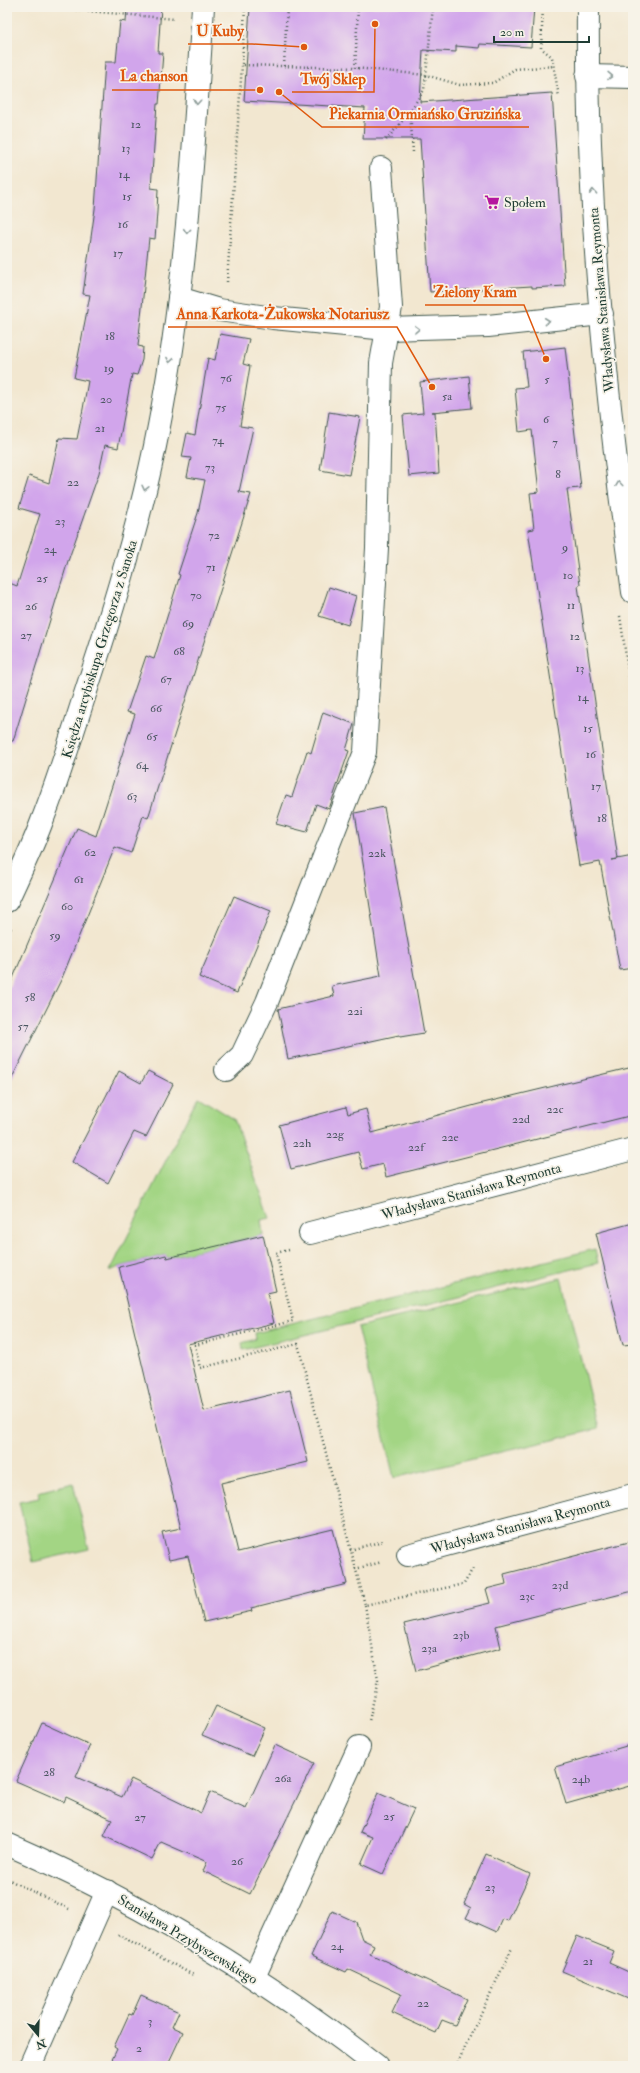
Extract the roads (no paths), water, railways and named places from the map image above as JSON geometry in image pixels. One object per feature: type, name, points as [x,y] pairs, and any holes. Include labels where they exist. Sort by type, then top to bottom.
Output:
[{"type":"street","name":"Księdza arcybiskupa Grzegorza z Sanoka","points":[[7,901],[42,823],[60,774],[118,594],[131,550],[159,427],[179,298],[190,199],[203,7]]},
{"type":"street","name":"Władysława Stanisława Reymonta","points":[[588,7],[587,76],[593,203],[612,421],[633,592]]},
{"type":"street","points":[[587,76],[633,77]]},
{"type":"street","points":[[226,1070],[242,1055],[267,1002],[365,752],[376,548],[381,363],[391,308],[381,168]]},
{"type":"street","points":[[179,298],[219,310],[322,323],[387,329],[488,326],[602,314]]},
{"type":"street","name":"Władysława Stanisława Reymonta","points":[[303,1241],[633,1149]]},
{"type":"street","name":"Władysława Stanisława Reymonta","points":[[408,1555],[633,1495]]},
{"type":"street","points":[[254,1977],[359,1747]]},
{"type":"street","name":"Stanisława Przybyszewskiego","points":[[7,1844],[74,1874],[107,1891],[223,1957],[254,1977],[377,2066]]},
{"type":"street","points":[[30,2066],[107,1891]]},
{"type":"place","name":"Twój Sklep","points":[[375,24]]},
{"type":"place","name":"U Kuby","points":[[304,47]]},
{"type":"place","name":"La chanson","points":[[260,90]]},
{"type":"place","name":"Piekarnia Ormiańsko Gruzińska","points":[[279,92]]},
{"type":"place","name":"Społem","points":[[492,202]]},
{"type":"place","name":"Zielony Kram","points":[[546,359]]},
{"type":"place","name":"Anna Karkota-Żukowska Notariusz","points":[[432,387]]}]
